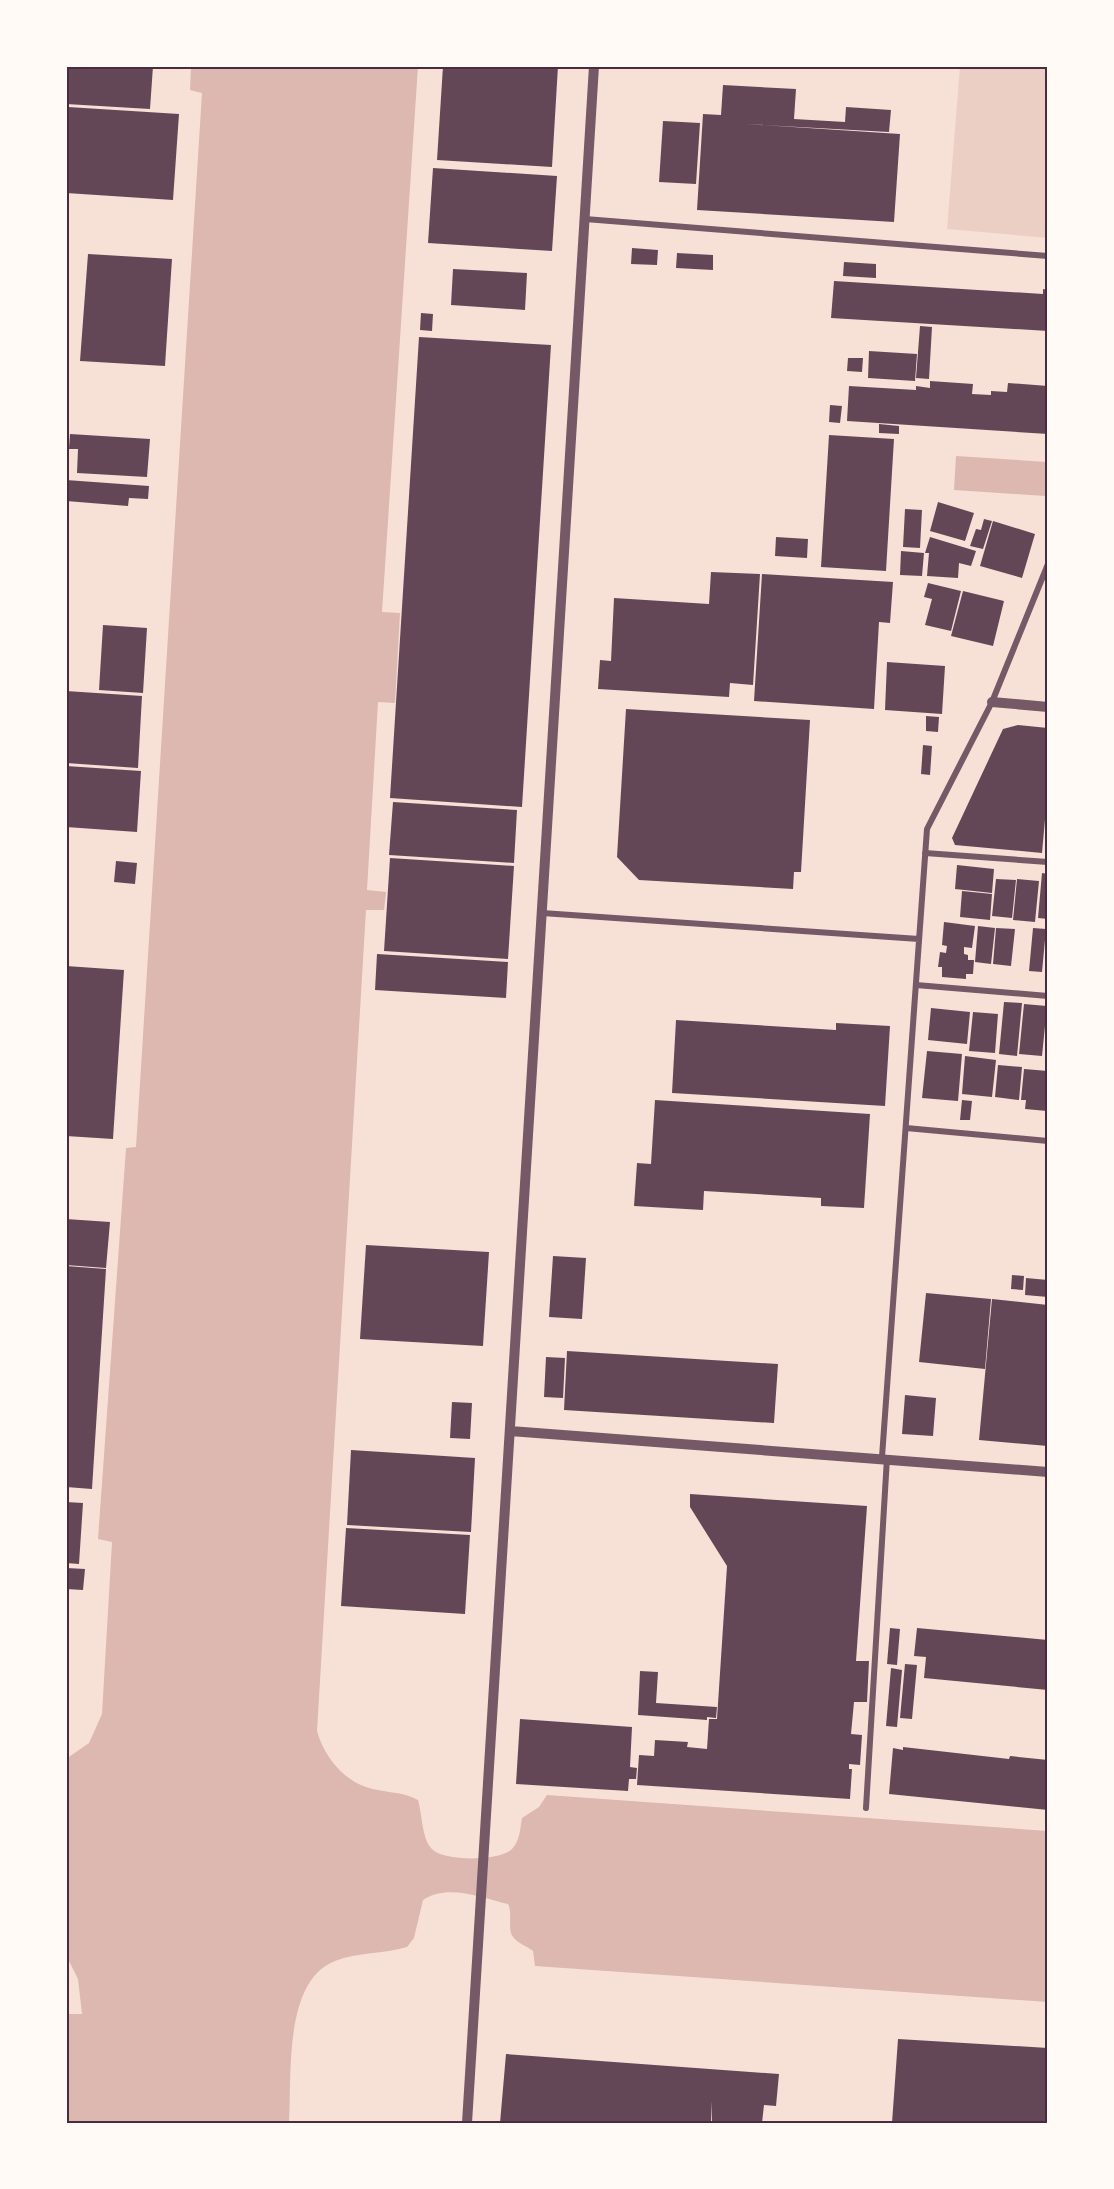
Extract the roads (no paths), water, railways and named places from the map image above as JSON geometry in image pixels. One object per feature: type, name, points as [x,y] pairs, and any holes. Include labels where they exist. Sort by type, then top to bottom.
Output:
[{"type":"street","points":[[467,2123],[594,66]]},
{"type":"street","points":[[585,219],[1048,256]]},
{"type":"street","points":[[866,1808],[885,1457],[927,829],[992,702],[1048,564]]},
{"type":"street","points":[[992,702],[1048,707]]},
{"type":"street","points":[[925,853],[1048,862]]},
{"type":"street","points":[[542,913],[919,939]]},
{"type":"street","points":[[916,985],[1048,996]]},
{"type":"street","points":[[906,1128],[1048,1141]]},
{"type":"street","points":[[510,1431],[885,1457],[1048,1472]]}]
